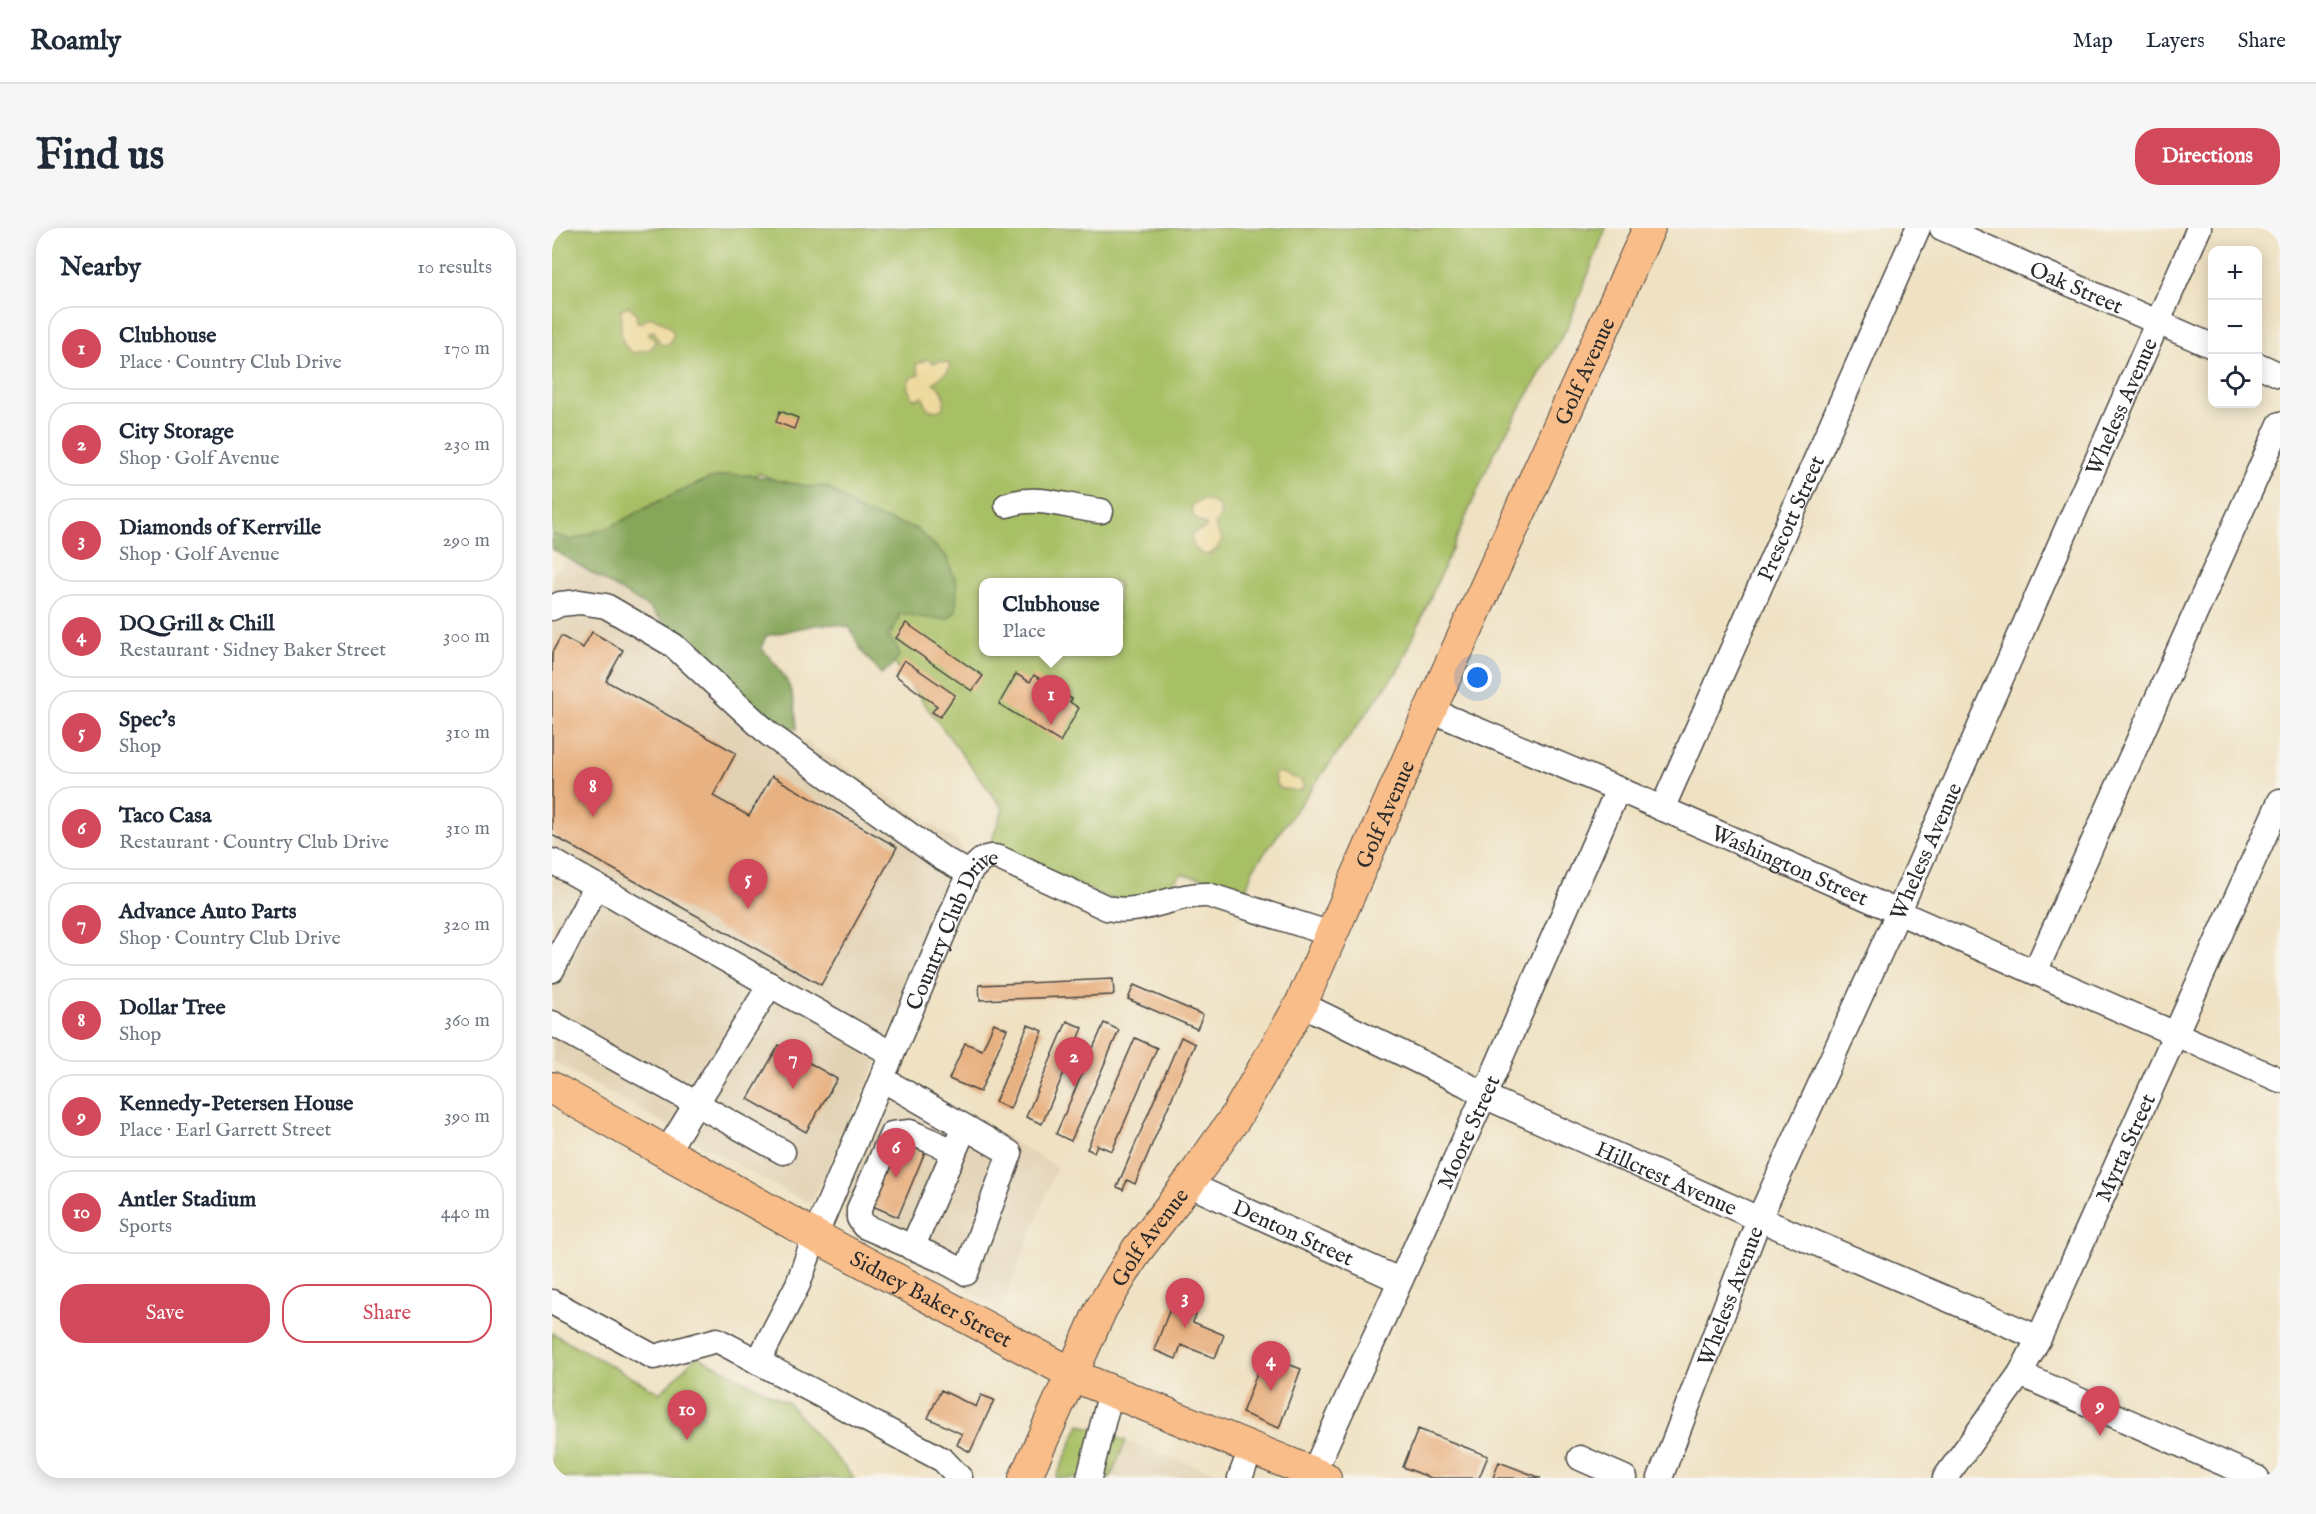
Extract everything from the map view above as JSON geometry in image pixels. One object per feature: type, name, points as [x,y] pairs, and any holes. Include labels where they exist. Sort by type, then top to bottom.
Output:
[{"type":"main road","name":"Golf Avenue","points":[[1025,1478],[1101,1309],[1137,1250],[1235,1118],[1301,1004],[1430,710],[1649,228]]},
{"type":"main road","name":"Sidney Baker Street","points":[[554,1095],[667,1151],[815,1236],[1072,1373],[1317,1476]]},
{"type":"street","name":"Prescott Street","points":[[1662,809],[1918,228]]},
{"type":"street","name":"Oak Street","points":[[1942,228],[2208,344]]},
{"type":"street","name":"Wheless Avenue","points":[[1660,1478],[1760,1219],[1898,913],[2199,228]]},
{"type":"street","points":[[2262,367],[2280,375]]},
{"type":"street","points":[[2035,972],[2280,424]]},
{"type":"street","points":[[1007,505],[1018,501],[1045,501],[1101,511]]},
{"type":"street","points":[[552,608],[560,604],[580,602],[606,606],[673,645],[769,734],[942,858],[969,873]]},
{"type":"street","name":"Washington Street","points":[[1430,710],[1618,789],[2280,1080]]},
{"type":"street","name":"Moore Street","points":[[1317,1476],[1399,1280],[1484,1096],[1618,789]]},
{"type":"street","name":"Myrta Street","points":[[1945,1478],[2020,1374],[2039,1338],[2280,801]]},
{"type":"street","name":"Country Club Drive","points":[[758,1362],[798,1284],[815,1236],[969,873],[983,857],[990,856],[1123,912],[1194,894],[1208,895],[1331,934]]},
{"type":"street","points":[[552,861],[892,1054]]},
{"type":"street","points":[[552,970],[596,886]]},
{"type":"street","points":[[667,1151],[770,985]]},
{"type":"street","name":"Hillcrest Avenue","points":[[1301,1004],[1467,1085],[1484,1096],[1760,1219],[2039,1338]]},
{"type":"street","points":[[552,1023],[783,1152]]},
{"type":"street","points":[[882,1078],[1010,1153],[966,1273],[864,1226],[859,1218],[859,1209],[892,1134],[910,1132],[954,1151]]},
{"type":"street","points":[[912,1248],[965,1127]]},
{"type":"street","points":[[840,1177],[868,1189]]},
{"type":"street","name":"Denton Street","points":[[1188,1184],[1399,1280]]},
{"type":"street","points":[[925,1294],[942,1260]]},
{"type":"street","points":[[552,1302],[654,1357],[717,1340],[943,1460],[960,1478]]},
{"type":"street","points":[[2020,1374],[2258,1478]]},
{"type":"street","points":[[1089,1478],[1111,1390]]},
{"type":"street","points":[[1240,1478],[1251,1449]]},
{"type":"street","points":[[1580,1458],[1625,1478]]},
{"type":"shaded area","points":[[568,560],[648,607],[671,629],[688,641],[712,667],[780,724],[958,842],[962,849],[956,884],[847,1130],[812,1201],[794,1196],[552,1061],[552,575]]},
{"type":"shaded area","points":[[895,1074],[1057,1167],[1002,1309],[843,1221],[841,1208]]},
{"type":"shaded area","points":[[1126,1441],[1231,1478],[1110,1478]]},
{"type":"green space","points":[[552,228],[1606,228],[1568,326],[1494,453],[1400,667],[1253,869],[1246,889],[1182,874],[1159,893],[1139,899],[1108,898],[990,845],[1003,809],[884,650],[931,546],[759,473],[665,515],[552,548]]},
{"type":"green space","points":[[750,475],[811,487],[826,486],[862,512],[917,529],[946,556],[957,584],[956,611],[948,619],[924,618],[900,613],[895,626],[887,636],[896,645],[900,654],[892,666],[881,674],[861,650],[850,628],[829,624],[818,625],[766,636],[761,648],[784,675],[795,704],[797,729],[789,729],[774,724],[712,667],[688,641],[671,629],[648,607],[552,549],[552,534],[572,540],[612,526],[710,478]]},
{"type":"green space","points":[[552,1333],[660,1393],[697,1356],[788,1403],[854,1478],[552,1478]]},
{"type":"green space","points":[[1080,1424],[1126,1441],[1110,1478],[1056,1478]]},
{"type":"sand","points":[[629,306],[636,313],[637,322],[650,317],[670,327],[674,333],[670,344],[661,345],[654,331],[649,332],[649,335],[656,341],[651,349],[634,353],[628,349],[622,340],[621,309]]},
{"type":"sand","points":[[928,359],[933,363],[941,361],[949,363],[950,367],[933,383],[939,387],[944,397],[942,409],[937,411],[928,409],[922,396],[917,399],[913,398],[907,387],[910,378],[919,375],[916,364]]},
{"type":"sand","points":[[1204,499],[1218,505],[1221,514],[1215,526],[1222,539],[1210,554],[1201,553],[1193,544],[1191,536],[1206,528],[1206,525],[1195,519],[1191,508],[1194,503]]},
{"type":"sand","points":[[1279,772],[1301,780],[1304,789],[1296,791],[1280,788],[1276,784],[1274,774]]},
{"type":"building","points":[[780,411],[798,418],[794,429],[776,422]]},
{"type":"building","points":[[906,623],[983,676],[972,691],[896,638]]},
{"type":"building","points":[[592,632],[623,650],[606,681],[736,753],[713,796],[749,816],[772,776],[897,847],[821,985],[552,835],[552,653],[561,636],[583,648]]},
{"type":"building","points":[[904,660],[955,695],[940,717],[932,712],[937,706],[895,675]]},
{"type":"building","points":[[1016,674],[1030,682],[1034,675],[1072,699],[1070,702],[1079,708],[1060,742],[999,704]]},
{"type":"building","points":[[1113,979],[1114,995],[980,1000],[979,985]]},
{"type":"building","points":[[1134,985],[1203,1015],[1197,1029],[1128,999]]},
{"type":"building","points":[[1067,1021],[1083,1028],[1042,1124],[1026,1117]]},
{"type":"building","points":[[994,1023],[1007,1029],[980,1092],[949,1079],[965,1043],[982,1050]]},
{"type":"building","points":[[1104,1023],[1119,1030],[1071,1141],[1056,1134]]},
{"type":"building","points":[[1028,1025],[1043,1031],[1010,1109],[995,1102]]},
{"type":"building","points":[[1181,1037],[1195,1044],[1135,1184],[1127,1180],[1123,1190],[1117,1187]]},
{"type":"building","points":[[1135,1038],[1157,1048],[1112,1151],[1097,1145],[1094,1152],[1087,1149]]},
{"type":"building","points":[[779,1045],[837,1079],[806,1132],[748,1099]]},
{"type":"building","points":[[895,1139],[925,1152],[898,1217],[868,1204]]},
{"type":"building","points":[[1173,1301],[1197,1312],[1193,1322],[1224,1335],[1215,1358],[1181,1345],[1176,1359],[1154,1350]]},
{"type":"building","points":[[1264,1355],[1301,1369],[1279,1428],[1242,1413]]},
{"type":"building","points":[[941,1390],[976,1407],[981,1395],[994,1400],[970,1452],[957,1445],[962,1434],[928,1418]]},
{"type":"building","points":[[1418,1429],[1488,1456],[1479,1478],[1431,1478],[1403,1467]]},
{"type":"building","points":[[1499,1462],[1541,1478],[1493,1478]]},
{"type":"place","name":"Clubhouse","points":[[1051,725]]},
{"type":"place","name":"Dollar Tree","points":[[593,817]]},
{"type":"place","name":"Spec's","points":[[748,909]]},
{"type":"place","name":"City Storage","points":[[1074,1087]]},
{"type":"place","name":"Advance Auto Parts","points":[[793,1089]]},
{"type":"place","name":"Taco Casa","points":[[896,1178]]},
{"type":"place","name":"Diamonds of Kerrville","points":[[1185,1328]]},
{"type":"place","name":"DQ Grill & Chill","points":[[1271,1391]]},
{"type":"place","name":"Kennedy-Petersen House","points":[[2100,1436]]},
{"type":"place","name":"Antler Stadium","points":[[687,1440]]}]
